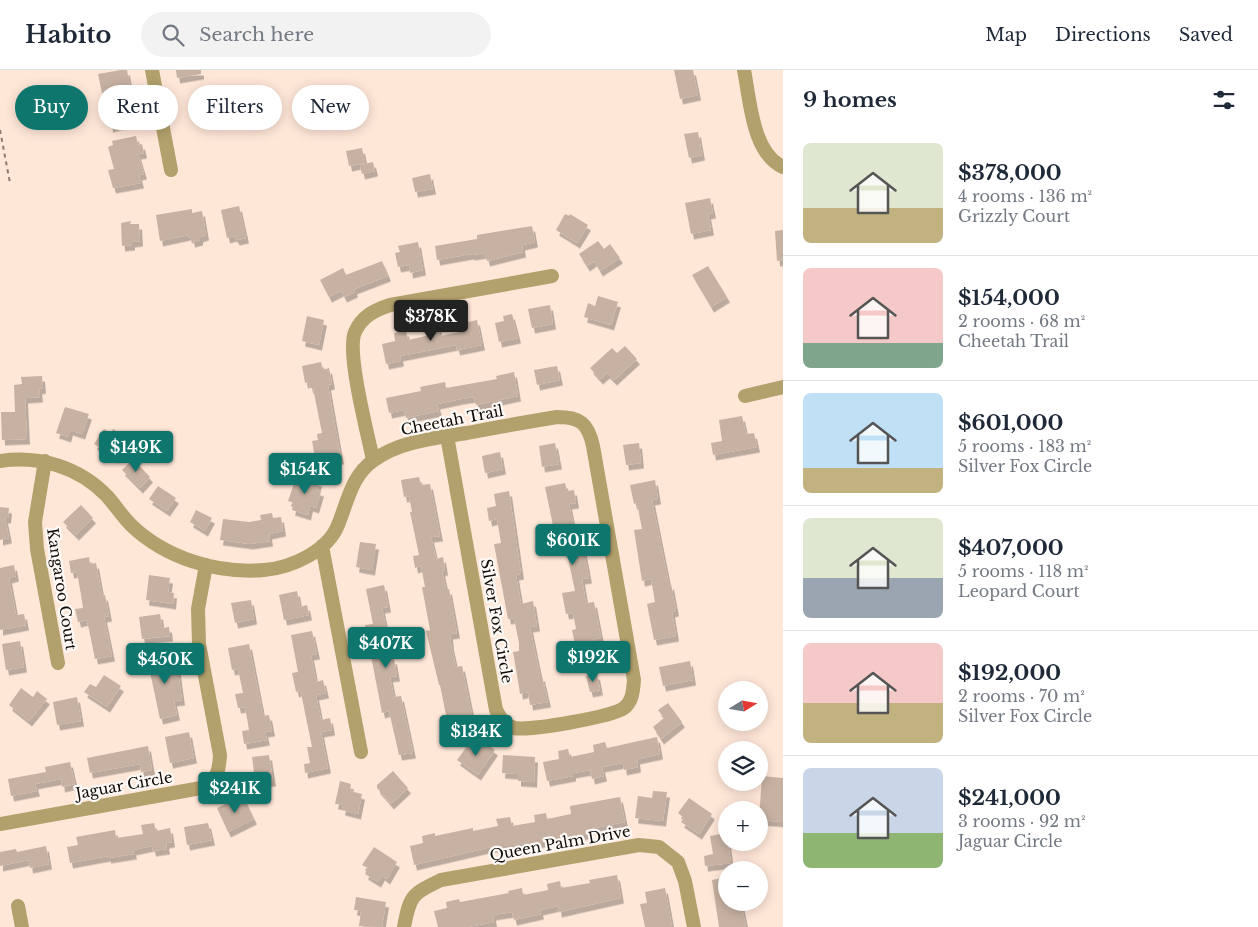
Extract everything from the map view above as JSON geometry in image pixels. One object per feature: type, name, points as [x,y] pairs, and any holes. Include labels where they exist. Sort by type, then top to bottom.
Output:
[{"type":"street","points":[[152,70],[171,170]]},
{"type":"street","points":[[744,70],[756,132],[766,153],[775,163],[783,167]]},
{"type":"street","points":[[373,460],[352,348],[354,333],[362,320],[374,310],[390,305],[552,276]]},
{"type":"street","points":[[745,396],[783,387]]},
{"type":"street","name":"Cheetah Trail","points":[[0,461],[13,459],[45,461],[66,468],[88,480],[105,495],[132,526],[158,545],[184,559],[236,570],[265,570],[287,565],[306,557],[322,546],[332,536],[338,525],[351,487],[362,471],[373,460],[391,450],[408,444],[447,436],[557,417],[571,417],[582,423]]},
{"type":"street","name":"Silver Fox Circle","points":[[447,436],[496,710],[502,721],[513,728],[529,729],[612,714],[625,707],[633,695],[634,680],[593,446],[590,432],[582,423]]},
{"type":"street","name":"Kangaroo Court","points":[[45,461],[35,522],[36,549],[58,663]]},
{"type":"street","points":[[322,546],[361,752]]},
{"type":"street","name":"Jaguar Circle","points":[[0,824],[201,788],[213,781],[219,770],[220,755],[198,644],[198,609],[206,565]]},
{"type":"street","name":"Queen Palm Drive","points":[[404,927],[409,902],[421,890],[441,880],[639,845],[659,847],[678,862],[685,881],[694,927]]},
{"type":"street","points":[[18,906],[22,927]]},
{"type":"path","points":[[0,130],[10,183]]},
{"type":"building","points":[[127,70],[130,85],[100,85],[98,74]]},
{"type":"building","points":[[176,70],[201,70],[201,74],[177,78]]},
{"type":"building","points":[[674,70],[693,70],[698,95],[680,99]]},
{"type":"building","points":[[698,132],[702,155],[689,158],[684,134]]},
{"type":"building","points":[[136,136],[138,145],[142,144],[144,153],[138,154],[144,174],[139,175],[141,183],[113,188],[108,170],[114,169],[108,147],[113,145],[112,141]]},
{"type":"building","points":[[362,148],[365,163],[349,166],[346,151]]},
{"type":"building","points":[[373,162],[375,171],[362,174],[360,165]]},
{"type":"building","points":[[430,174],[433,189],[415,192],[412,178]]},
{"type":"building","points":[[710,198],[713,213],[708,214],[711,230],[691,234],[685,203]]},
{"type":"building","points":[[239,206],[246,238],[237,240],[234,236],[227,238],[221,210]]},
{"type":"building","points":[[192,209],[192,213],[202,211],[206,235],[200,237],[200,240],[192,242],[191,237],[189,238],[188,235],[160,241],[156,215]]},
{"type":"building","points":[[565,214],[569,216],[570,214],[588,225],[577,243],[556,230]]},
{"type":"building","points":[[131,221],[130,224],[139,224],[140,241],[132,242],[132,245],[122,246],[121,223]]},
{"type":"building","points":[[532,226],[535,242],[522,245],[523,252],[487,261],[485,253],[437,260],[435,246],[477,239],[477,235]]},
{"type":"building","points":[[783,230],[783,260],[777,261],[775,231]]},
{"type":"building","points":[[598,241],[604,249],[610,244],[620,258],[600,271],[594,261],[587,266],[579,254]]},
{"type":"building","points":[[418,242],[423,270],[410,273],[409,265],[398,267],[395,253],[400,252],[398,246]]},
{"type":"building","points":[[382,261],[388,276],[354,289],[355,292],[344,297],[341,291],[329,297],[320,280],[343,268],[346,275]]},
{"type":"building","points":[[708,266],[727,297],[711,307],[692,275]]},
{"type":"building","points":[[598,296],[618,302],[611,325],[584,317],[588,303],[595,306]]},
{"type":"building","points":[[550,305],[553,324],[532,328],[528,309]]},
{"type":"building","points":[[512,314],[518,338],[499,342],[495,323],[504,321],[503,316]]},
{"type":"building","points":[[307,316],[324,320],[319,345],[302,341]]},
{"type":"building","points":[[477,320],[482,345],[457,350],[456,345],[400,356],[401,361],[386,364],[382,344],[395,341],[394,333],[406,331],[408,340],[430,335],[429,326],[438,324],[440,336],[465,331],[464,323]]},
{"type":"building","points":[[625,346],[637,359],[614,380],[607,373],[600,379],[590,368],[612,348],[617,353]]},
{"type":"building","points":[[321,362],[323,370],[329,368],[332,384],[328,385],[341,459],[316,463],[312,441],[318,440],[317,434],[322,433],[313,388],[310,388],[309,382],[305,383],[302,366]]},
{"type":"building","points":[[557,366],[560,380],[537,385],[534,370]]},
{"type":"building","points":[[514,372],[518,396],[476,405],[474,397],[461,399],[437,404],[439,411],[406,418],[404,410],[389,413],[386,398],[421,391],[420,387],[445,382],[446,388],[497,379],[496,376]]},
{"type":"building","points":[[42,376],[43,388],[39,389],[40,397],[25,398],[27,439],[2,440],[1,412],[15,412],[14,385],[22,384],[21,377]]},
{"type":"building","points":[[65,407],[89,414],[82,434],[70,430],[68,437],[56,433]]},
{"type":"building","points":[[742,416],[746,434],[754,433],[757,447],[713,455],[711,443],[722,441],[719,420]]},
{"type":"building","points":[[104,429],[111,433],[113,429],[128,439],[116,458],[94,444]]},
{"type":"building","points":[[555,443],[559,464],[542,467],[539,446]]},
{"type":"building","points":[[639,443],[641,463],[626,465],[623,445]]},
{"type":"building","points":[[500,452],[503,469],[485,473],[482,456]]},
{"type":"building","points":[[133,459],[150,477],[140,488],[122,470]]},
{"type":"building","points":[[303,477],[319,481],[317,490],[321,491],[316,508],[310,506],[308,515],[292,510],[294,503],[288,501],[295,481],[301,483]]},
{"type":"building","points":[[419,477],[421,485],[430,484],[440,536],[431,537],[436,559],[443,557],[445,570],[442,571],[446,589],[449,589],[457,633],[450,634],[451,645],[456,667],[462,666],[473,720],[448,725],[426,631],[430,630],[422,587],[425,587],[421,566],[415,568],[413,556],[419,555],[410,512],[412,512],[409,496],[404,497],[401,480]]},
{"type":"building","points":[[655,480],[658,499],[652,500],[676,611],[672,612],[676,636],[654,640],[647,604],[655,602],[651,579],[642,581],[634,530],[642,529],[637,503],[634,504],[630,485]]},
{"type":"building","points":[[565,483],[567,491],[574,490],[576,503],[569,504],[574,529],[581,527],[589,578],[582,579],[586,603],[594,602],[601,638],[592,640],[593,646],[576,650],[572,630],[576,629],[573,613],[566,614],[562,593],[575,591],[565,544],[557,545],[545,487]]},
{"type":"building","points":[[158,486],[176,498],[167,511],[149,499]]},
{"type":"building","points":[[509,491],[521,574],[516,575],[521,604],[533,601],[537,626],[530,627],[540,676],[542,676],[548,702],[530,705],[528,692],[520,694],[513,652],[519,651],[519,643],[514,618],[508,619],[494,544],[501,543],[497,519],[489,521],[487,508],[496,506],[494,494]]},
{"type":"building","points":[[81,505],[93,518],[76,535],[63,522]]},
{"type":"building","points":[[0,507],[9,508],[8,518],[5,518],[9,538],[0,540]]},
{"type":"building","points":[[196,510],[212,518],[205,531],[190,522]]},
{"type":"building","points":[[272,513],[273,518],[281,517],[283,531],[269,534],[270,541],[250,544],[220,540],[223,519],[249,522],[261,520],[260,515]]},
{"type":"building","points":[[360,542],[376,544],[372,570],[356,567]]},
{"type":"building","points":[[89,557],[90,564],[96,563],[102,596],[105,595],[109,616],[104,617],[112,656],[95,659],[87,620],[78,622],[75,609],[83,608],[77,572],[71,573],[69,561]]},
{"type":"building","points":[[14,565],[16,576],[9,578],[16,615],[24,614],[26,625],[0,630],[0,568]]},
{"type":"building","points":[[149,575],[170,578],[168,592],[174,593],[173,604],[146,600]]},
{"type":"building","points":[[384,585],[388,607],[382,608],[397,676],[390,677],[394,697],[401,696],[413,753],[399,755],[389,711],[382,713],[365,625],[373,624],[366,589]]},
{"type":"building","points":[[297,591],[300,607],[307,605],[309,615],[284,620],[279,595]]},
{"type":"building","points":[[251,600],[254,619],[235,623],[231,603]]},
{"type":"building","points":[[160,614],[162,628],[169,627],[170,636],[142,639],[139,617]]},
{"type":"building","points":[[312,631],[317,654],[311,655],[316,682],[323,680],[326,693],[316,695],[321,720],[330,718],[332,730],[321,732],[328,768],[305,773],[304,764],[310,763],[307,747],[312,747],[302,698],[300,691],[296,692],[292,673],[298,672],[291,635]]},
{"type":"building","points":[[20,641],[24,667],[6,670],[2,644]]},
{"type":"building","points":[[249,644],[263,716],[269,715],[272,731],[265,732],[267,740],[244,744],[242,731],[249,730],[245,707],[238,708],[235,694],[243,693],[238,669],[232,670],[228,648]]},
{"type":"building","points":[[167,654],[169,666],[177,664],[182,700],[174,701],[177,715],[160,719],[147,658]]},
{"type":"building","points":[[690,661],[693,680],[663,686],[659,667]]},
{"type":"building","points":[[597,674],[600,690],[590,692],[586,676]]},
{"type":"building","points":[[104,675],[121,686],[107,707],[84,692],[90,684],[96,687]]},
{"type":"building","points":[[21,688],[33,697],[37,691],[47,699],[29,721],[9,705]]},
{"type":"building","points":[[77,697],[81,721],[57,725],[53,702]]},
{"type":"building","points":[[668,703],[682,722],[661,739],[653,727],[664,718],[658,710]]},
{"type":"building","points":[[189,732],[194,758],[170,763],[165,737]]},
{"type":"building","points":[[657,737],[660,754],[637,759],[638,767],[624,770],[623,763],[602,767],[604,776],[592,779],[590,770],[573,773],[573,776],[547,781],[543,762],[559,759],[558,751],[568,749],[570,757],[594,752],[593,745],[605,742],[607,748]]},
{"type":"building","points":[[470,742],[479,748],[484,742],[495,750],[478,775],[457,760]]},
{"type":"building","points":[[148,746],[152,770],[141,772],[140,764],[90,773],[87,758]]},
{"type":"building","points":[[269,755],[273,781],[247,784],[245,773],[254,772],[252,757]]},
{"type":"building","points":[[503,755],[535,757],[534,782],[518,781],[518,774],[502,773]]},
{"type":"building","points":[[70,762],[75,784],[62,787],[61,779],[35,784],[37,791],[11,796],[8,779],[46,772],[45,767]]},
{"type":"building","points":[[393,771],[408,788],[391,804],[377,788],[377,785]]},
{"type":"building","points":[[768,777],[783,778],[783,822],[768,821],[768,801],[760,801],[761,791],[768,791]]},
{"type":"building","points":[[340,781],[351,784],[350,791],[362,794],[358,814],[342,810],[343,805],[335,804]]},
{"type":"building","points":[[653,791],[667,792],[663,821],[635,818],[638,796],[652,798]]},
{"type":"building","points":[[243,796],[254,819],[228,832],[217,808]]},
{"type":"building","points":[[620,797],[625,822],[590,829],[591,833],[525,845],[524,843],[487,848],[414,865],[410,846],[423,843],[422,836],[435,833],[435,836],[473,828],[473,831],[498,826],[496,819],[510,817],[512,826],[535,822],[534,815],[546,813],[547,819],[571,814],[570,806]]},
{"type":"building","points":[[689,798],[712,814],[699,834],[681,822],[684,818],[678,813]]},
{"type":"building","points":[[154,823],[156,831],[170,828],[172,842],[166,843],[167,849],[153,851],[152,846],[133,850],[134,854],[108,858],[108,856],[70,863],[67,847],[78,845],[76,837],[115,830],[116,838],[143,834],[141,825]]},
{"type":"building","points":[[208,823],[212,840],[187,845],[184,827]]},
{"type":"building","points":[[718,834],[718,851],[729,851],[731,861],[718,861],[718,864],[705,866],[704,856],[713,854],[710,836]]},
{"type":"building","points":[[46,846],[49,864],[30,868],[29,860],[0,866],[0,852],[16,849],[17,852]]},
{"type":"building","points":[[374,847],[397,862],[387,879],[382,875],[378,882],[365,874],[368,868],[362,865]]},
{"type":"building","points":[[617,875],[621,898],[559,912],[558,906],[540,910],[541,914],[514,920],[512,912],[493,915],[494,922],[468,927],[438,927],[434,911],[447,908],[446,902],[459,899],[460,902],[509,893],[508,891],[522,888],[523,895],[548,890],[547,884],[560,881],[561,888],[590,883],[589,880]]},
{"type":"building","points":[[718,879],[718,911],[743,911],[746,927],[719,927],[712,880]]},
{"type":"building","points":[[665,888],[672,927],[645,927],[640,904],[647,903],[645,892]]},
{"type":"building","points":[[356,897],[386,902],[382,927],[359,926],[361,911],[354,910]]}]
